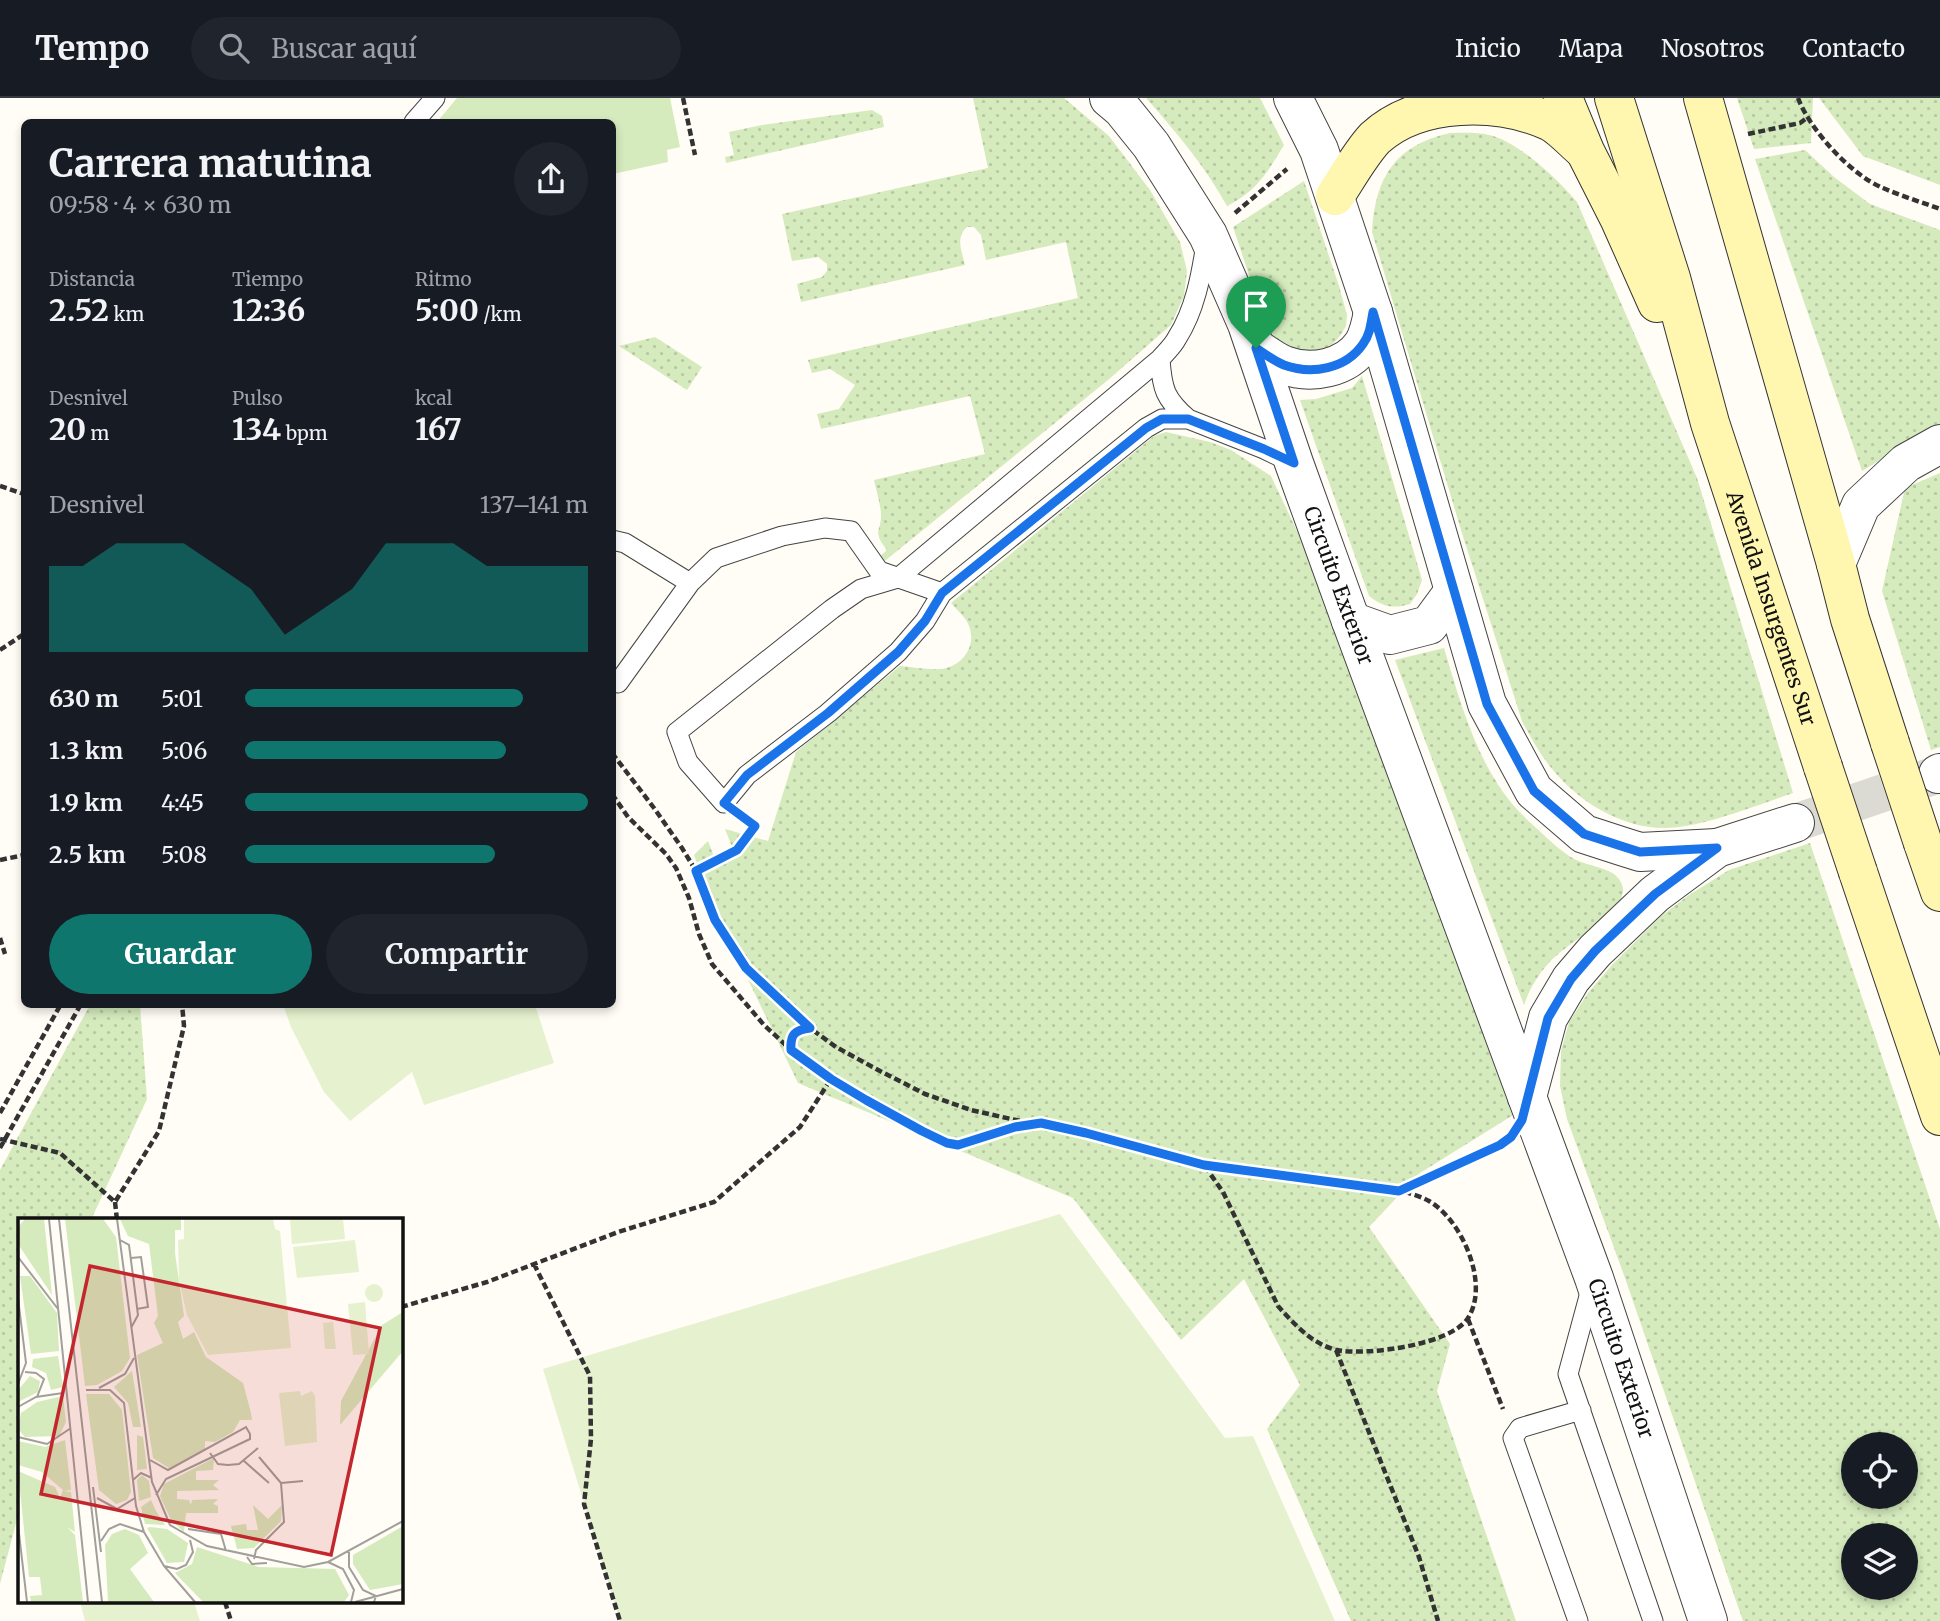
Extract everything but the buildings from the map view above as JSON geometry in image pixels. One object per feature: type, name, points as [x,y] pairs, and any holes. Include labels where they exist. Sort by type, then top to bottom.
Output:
[{"type":"main road","points":[[1563,98],[1710,423]]},
{"type":"main road","name":"Avenida Insurgentes Sur","points":[[1614,98],[1671,278],[1710,423],[1940,1116]]},
{"type":"main road","points":[[1335,196],[1374,139],[1398,119],[1437,104],[1472,101],[1518,108],[1553,123],[1585,151]]},
{"type":"main road","points":[[1708,114],[1850,619],[1940,891]]},
{"type":"street","name":"Circuito Exterior","points":[[1109,98],[1122,109],[1217,227],[1294,463],[1594,1278],[1708,1621]]},
{"type":"street","points":[[1293,98],[1319,150],[1373,312],[1487,704],[1534,791],[1584,834],[1640,852],[1717,848],[1795,823]]},
{"type":"street","points":[[1256,348],[1283,365],[1298,369],[1329,368],[1354,355],[1371,327],[1373,312]]},
{"type":"street","points":[[1836,564],[1861,505],[1906,463],[1940,444]]},
{"type":"street","points":[[1351,621],[1391,635],[1429,625],[1454,591]]},
{"type":"street","points":[[1527,1097],[1548,1018],[1571,979],[1595,951],[1655,894],[1717,848]]},
{"type":"lane","points":[[417,119],[435,98]]},
{"type":"lane","points":[[1188,419],[1162,419],[1146,428],[942,593],[925,621],[898,652],[828,713],[747,775],[724,803],[688,762],[677,732],[832,609],[862,589],[898,578],[1160,359],[1177,339],[1190,314],[1217,227]]},
{"type":"lane","points":[[1160,359],[1165,394],[1174,407],[1188,419],[1294,463]]},
{"type":"lane","points":[[618,683],[690,583],[716,558],[782,536],[825,528],[851,531],[879,571],[942,593]]},
{"type":"lane","points":[[616,541],[625,543],[690,583]]},
{"type":"lane","points":[[1594,1278],[1568,1374],[1653,1621]]},
{"type":"lane","points":[[1578,1621],[1513,1438],[1520,1428],[1581,1410]]},
{"type":"path","points":[[683,98],[695,155]]},
{"type":"path","points":[[1798,98],[1823,138],[1854,170],[1880,188],[1940,209]]},
{"type":"path","points":[[1708,114],[1748,134],[1800,123],[1808,117]]},
{"type":"path","points":[[1217,227],[1293,164]]},
{"type":"path","points":[[0,486],[21,493]]},
{"type":"path","points":[[0,650],[21,636]]},
{"type":"path","points":[[616,758],[654,808],[696,871],[715,920],[746,968],[810,1028],[836,1047],[925,1094],[971,1110],[1086,1133],[1204,1165],[1399,1191],[1430,1201],[1451,1219],[1465,1243],[1475,1271],[1475,1298],[1468,1319],[1440,1338],[1415,1345],[1370,1351],[1336,1350],[1313,1340],[1278,1306],[1223,1192],[1204,1165]]},
{"type":"path","points":[[616,800],[628,817],[666,854],[676,868],[712,964],[764,1025],[791,1050],[831,1079],[910,1125],[947,1143],[958,1145],[1015,1127],[1041,1123]]},
{"type":"path","points":[[696,871],[737,850],[755,826],[724,803]]},
{"type":"path","points":[[0,860],[21,856]]},
{"type":"path","points":[[0,938],[5,954]]},
{"type":"path","points":[[0,1113],[59,1008]]},
{"type":"path","points":[[0,1149],[2,1140],[79,1008]]},
{"type":"path","points":[[117,1218],[115,1202],[159,1131],[184,1026],[182,1008]]},
{"type":"path","points":[[791,1050],[790,1040],[794,1034],[801,1029],[810,1028]]},
{"type":"path","points":[[402,1307],[487,1282],[618,1232],[714,1202],[800,1127],[831,1079]]},
{"type":"path","points":[[1399,1191],[1500,1145],[1511,1137],[1518,1127],[1527,1097]]},
{"type":"path","points":[[1002,1131],[1006,1124],[1005,1118]]},
{"type":"path","points":[[2,1140],[60,1153],[115,1202]]},
{"type":"path","points":[[534,1264],[590,1376],[591,1439],[584,1504],[620,1621]]},
{"type":"path","points":[[1468,1319],[1513,1438]]},
{"type":"path","points":[[1336,1350],[1419,1556],[1438,1621]]},
{"type":"path","points":[[226,1604],[231,1621]]},
{"type":"green space","points":[[457,98],[670,98],[680,147],[667,150],[668,162],[616,173],[616,119],[440,119]]},
{"type":"green space","points":[[973,98],[1064,98],[1109,136],[1150,190],[1180,242],[1187,271],[1184,296],[1171,325],[1108,380],[881,564],[877,559],[887,550],[878,534],[881,513],[874,480],[985,454],[970,396],[821,429],[817,414],[839,409],[855,385],[830,369],[812,373],[808,360],[1078,298],[1066,242],[986,260],[981,235],[974,227],[967,227],[960,240],[965,265],[801,302],[797,284],[822,277],[827,271],[827,264],[818,257],[792,261],[782,214],[988,168]]},
{"type":"green space","points":[[1146,98],[1260,98],[1284,145],[1254,187],[1227,206],[1190,150]]},
{"type":"green space","points":[[1737,98],[1813,98],[1811,143],[1754,149]]},
{"type":"green space","points":[[1819,98],[1940,98],[1940,185],[1863,156]]},
{"type":"green space","points":[[872,110],[882,116],[884,127],[726,163],[725,157],[734,155],[729,132]]},
{"type":"green space","points":[[1450,133],[1484,134],[1512,145],[1548,173],[1577,202],[1697,478],[1793,793],[1695,824],[1648,827],[1617,818],[1575,793],[1544,758],[1522,721],[1461,530],[1372,232],[1378,195],[1383,180],[1392,167],[1402,155],[1415,146]]},
{"type":"green space","points":[[1805,150],[1834,177],[1870,204],[1940,230],[1940,424],[1862,471],[1755,159]]},
{"type":"green space","points":[[1304,181],[1347,315],[1346,326],[1332,345],[1322,351],[1299,353],[1280,343],[1266,326],[1233,227]]},
{"type":"green space","points":[[655,337],[702,367],[687,390],[619,346]]},
{"type":"green space","points":[[1362,376],[1422,580],[1417,594],[1410,604],[1404,606],[1388,606],[1369,596],[1300,400],[1316,399],[1352,388]]},
{"type":"green space","points":[[1166,432],[1210,442],[1231,450],[1271,476],[1311,561],[1518,1112],[1420,1173],[1369,1227],[1450,1344],[1437,1391],[1516,1621],[1351,1621],[1267,1429],[1300,1385],[1244,1279],[1181,1340],[1073,1198],[798,1083],[710,901],[694,855],[708,841],[715,859],[732,847],[725,829],[768,841],[796,752],[900,666],[940,669],[956,664],[967,652],[971,637],[970,628],[951,603],[1154,436]]},
{"type":"green space","points":[[1940,473],[1940,747],[1931,750],[1882,591],[1905,488]]},
{"type":"green space","points":[[1444,648],[1476,743],[1500,787],[1515,807],[1558,848],[1574,859],[1614,874],[1623,887],[1620,901],[1612,911],[1556,956],[1544,969],[1524,1005],[1395,660]]},
{"type":"green space","points":[[1810,843],[1940,1229],[1940,1621],[1743,1621],[1625,1278],[1567,1119],[1560,1086],[1561,1051],[1569,1022],[1588,993],[1612,965],[1660,917],[1729,870]]},
{"type":"green space","points":[[88,1008],[140,1008],[147,1099],[92,1218],[18,1218],[18,1516],[0,1584],[0,1170]]},
{"type":"green space","points":[[284,1008],[536,1008],[554,1063],[424,1105],[412,1072],[350,1121],[324,1092]]},
{"type":"green space","points":[[1060,1214],[1225,1438],[1253,1436],[1335,1621],[620,1621],[543,1369]]},
{"type":"green space","points":[[81,1604],[195,1604],[200,1621],[85,1621]]},
{"type":"tunnel","points":[[1795,823],[1936,775]]},
{"type":"route","points":[[1373,312],[1487,704],[1534,791],[1584,834],[1640,852],[1717,848],[1655,894],[1595,951],[1571,979],[1548,1018],[1522,1120],[1511,1137],[1500,1145],[1399,1191],[1204,1165],[1041,1123],[1015,1127],[958,1145],[947,1143],[831,1079],[791,1050],[790,1040],[794,1034],[801,1029],[810,1028],[746,968],[715,920],[696,871],[737,850],[755,826],[724,803],[747,775],[828,713],[898,652],[925,621],[942,593],[1146,428],[1162,419],[1188,419],[1294,463],[1256,348],[1283,365],[1298,369],[1329,368],[1354,355],[1371,327],[1373,312]]}]
